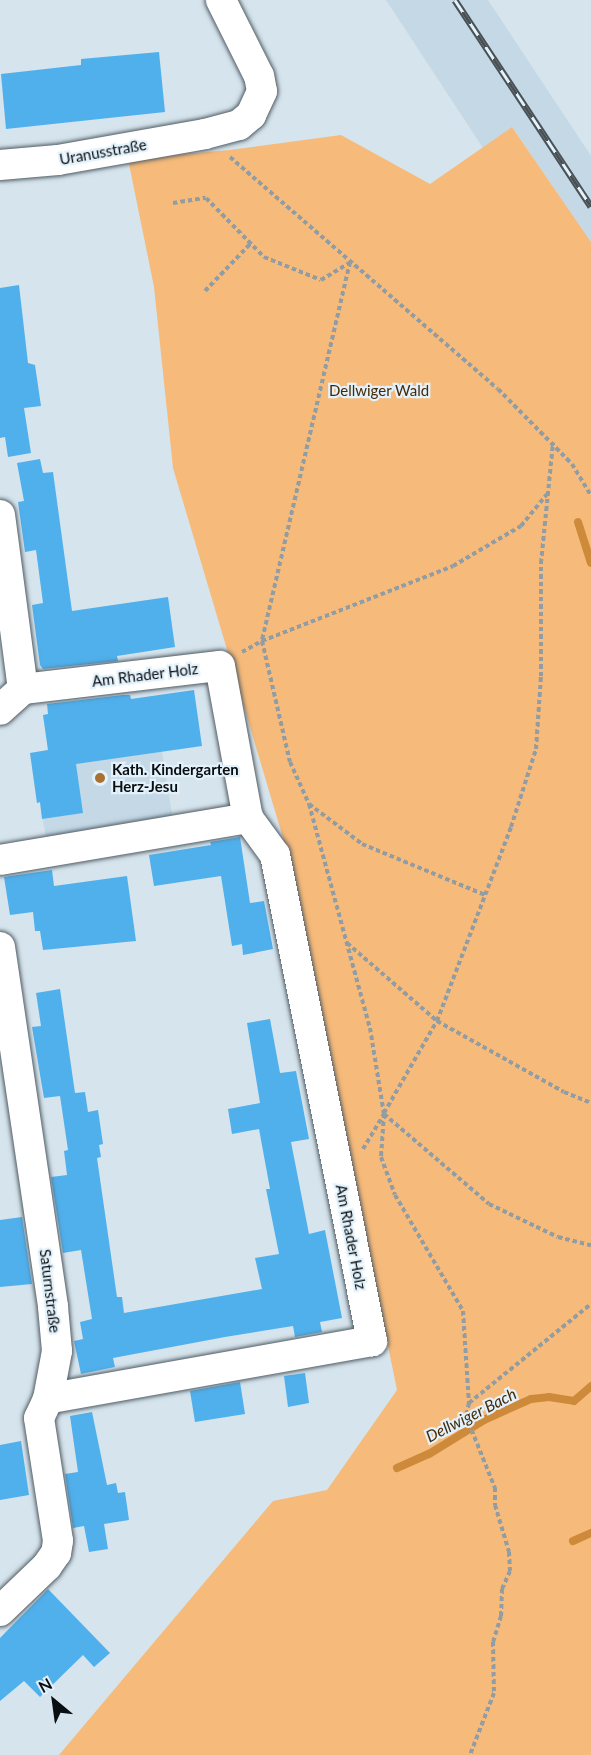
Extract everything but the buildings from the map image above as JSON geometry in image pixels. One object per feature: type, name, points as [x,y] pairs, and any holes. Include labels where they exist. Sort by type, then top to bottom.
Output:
[{"type":"street","name":"Uranusstraße","points":[[0,165],[58,160],[205,134],[238,125],[245,120],[251,115],[262,91],[259,76],[221,0]]},
{"type":"street","points":[[0,515],[23,689],[0,710]]},
{"type":"street","name":"Am Rhader Holz","points":[[23,689],[220,666],[248,818],[275,855],[372,1341],[48,1399]]},
{"type":"street","points":[[0,860],[248,818]]},
{"type":"street","name":"Saturnstraße","points":[[0,947],[53,1307],[57,1352],[48,1399],[39,1418],[56,1517],[56,1553],[47,1566],[0,1611]]},
{"type":"path","points":[[205,134],[498,389],[572,464],[591,496]]},
{"type":"path","points":[[173,203],[206,198],[264,257],[321,280],[350,262]]},
{"type":"path","points":[[205,291],[251,243]]},
{"type":"path","points":[[350,262],[262,641],[290,762],[309,804],[370,1028],[384,1114],[381,1157],[395,1195],[463,1311],[469,1403],[466,1416],[495,1488],[495,1505],[509,1552],[510,1571],[502,1589],[501,1616],[493,1642],[494,1693],[470,1755]]},
{"type":"path","points":[[341,1186],[437,1021],[486,895],[536,749],[541,676],[541,563],[553,443]]},
{"type":"path","points":[[220,666],[262,641],[453,566],[521,526],[547,494]]},
{"type":"path","points":[[309,804],[362,844],[486,895]]},
{"type":"path","points":[[346,943],[437,1021],[564,1092],[591,1103]]},
{"type":"path","points":[[384,1114],[489,1204],[558,1237],[591,1245]]},
{"type":"path","points":[[469,1403],[591,1304]]},
{"type":"shaded area","points":[[386,0],[488,0],[591,156],[591,242],[513,128],[483,148]]},
{"type":"shaded area","name":"Kath. Kindergarten Herz-Jesu","points":[[130,695],[162,752],[173,820],[46,838],[40,803],[37,803],[30,753],[48,750],[43,715],[59,713],[59,705]]},
{"type":"green space","name":"Dellwiger Wald","points":[[512,127],[591,242],[591,1755],[59,1755],[273,1501],[327,1490],[397,1390],[286,848],[173,468],[154,287],[128,159],[230,150],[341,135],[430,184]]},
{"type":"waterway","points":[[578,522],[591,563]]},
{"type":"waterway","name":"Dellwiger Bach","points":[[397,1468],[429,1454],[486,1419],[531,1399],[549,1397],[574,1401],[591,1386]]},
{"type":"waterway","points":[[573,1541],[591,1533]]},
{"type":"railway","points":[[455,0],[591,206]]},
{"type":"place","name":"Kath. Kindergarten Herz-Jesu","points":[[100,778]]}]
